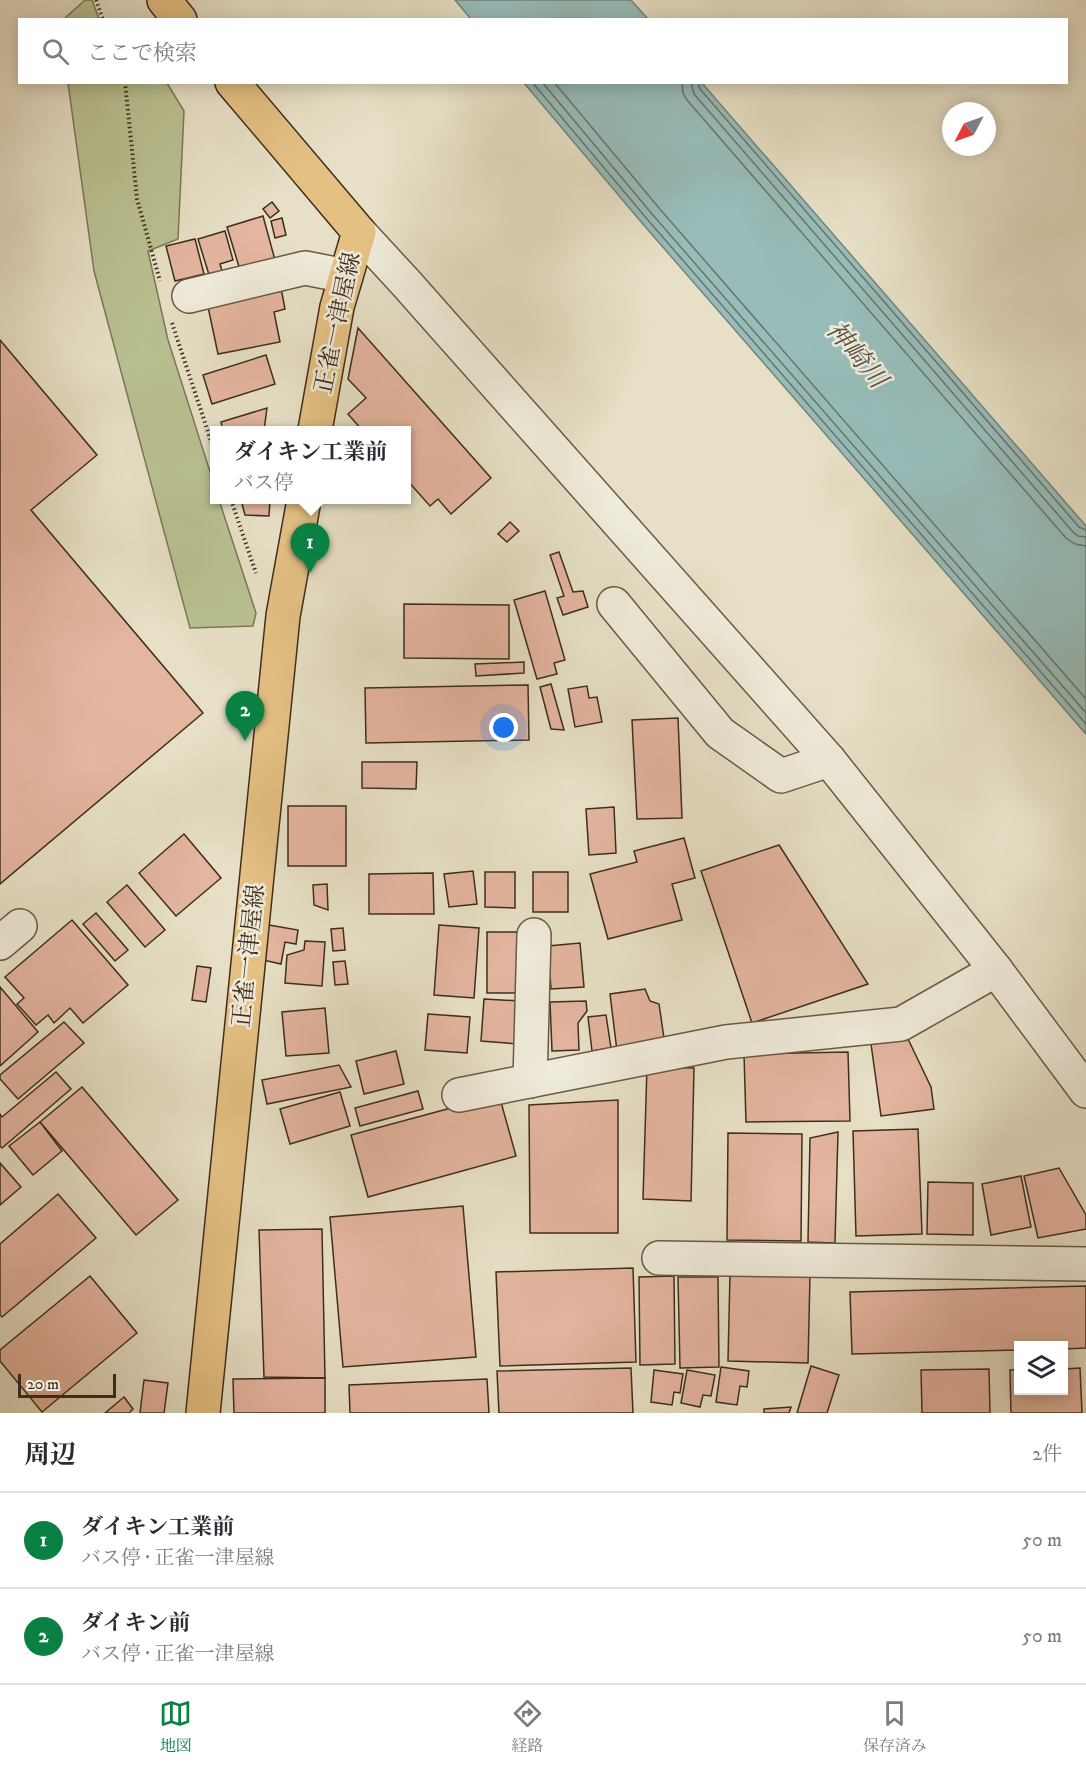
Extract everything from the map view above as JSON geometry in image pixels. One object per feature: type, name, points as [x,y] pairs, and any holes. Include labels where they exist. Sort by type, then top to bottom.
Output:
[{"type":"main road","points":[[164,0],[178,18]]},
{"type":"main road","name":"正雀一津屋線","points":[[234,84],[358,232],[337,307],[316,426]]},
{"type":"main road","name":"正雀一津屋線","points":[[203,1413],[283,616],[302,504]]},
{"type":"street","points":[[358,232],[406,283],[829,760],[996,970],[1086,1091]]},
{"type":"street","points":[[174,302],[305,268],[346,276]]},
{"type":"street","points":[[614,604],[720,733],[780,776],[829,760]]},
{"type":"street","points":[[530,1081],[534,935]]},
{"type":"street","points":[[459,1095],[726,1042],[901,1024],[996,970]]},
{"type":"street","points":[[659,1258],[1086,1264]]},
{"type":"path","points":[[96,0],[103,18]]},
{"type":"path","points":[[125,84],[138,200],[174,302],[210,435]]},
{"type":"path","points":[[232,504],[262,593],[283,616]]},
{"type":"green space","points":[[85,0],[92,0],[99,18],[65,18]]},
{"type":"green space","points":[[68,84],[168,84],[184,111],[178,239],[148,251],[168,340],[210,471],[210,504],[220,504],[256,613],[253,626],[190,628],[94,271]]},
{"type":"water","points":[[455,0],[631,0],[647,18],[470,18]]},
{"type":"water","name":"神崎川","points":[[525,84],[703,84],[1086,526],[1086,734],[642,223]]},
{"type":"building","points":[[272,202],[279,211],[270,218],[263,209]]},
{"type":"building","points":[[263,216],[275,260],[240,270],[227,227]]},
{"type":"building","points":[[282,218],[286,235],[275,238],[271,221]]},
{"type":"building","points":[[225,231],[233,260],[220,264],[223,274],[210,278],[198,239]]},
{"type":"building","points":[[195,239],[204,274],[175,281],[166,246]]},
{"type":"building","points":[[281,288],[285,309],[274,312],[280,342],[218,354],[207,302]]},
{"type":"building","points":[[358,328],[491,478],[451,514],[438,499],[430,506],[411,485],[411,426],[358,426],[348,414],[366,398],[348,379]]},
{"type":"building","points":[[0,340],[97,455],[31,510],[203,713],[0,884]]},
{"type":"building","points":[[266,355],[275,384],[212,404],[203,375]]},
{"type":"building","points":[[267,408],[265,426],[222,426],[221,422]]},
{"type":"building","points":[[242,504],[270,504],[269,516],[245,515]]},
{"type":"building","points":[[510,522],[519,531],[507,542],[498,534]]},
{"type":"building","points":[[559,552],[573,592],[583,591],[588,607],[563,615],[557,598],[564,596],[550,555]]},
{"type":"building","points":[[545,591],[565,660],[554,663],[557,674],[537,679],[514,600]]},
{"type":"building","points":[[404,604],[509,605],[509,659],[404,658]]},
{"type":"building","points":[[524,662],[524,673],[476,676],[475,664]]},
{"type":"building","points":[[551,684],[564,730],[551,729],[540,687]]},
{"type":"building","points":[[528,685],[529,740],[366,743],[365,688]]},
{"type":"building","points":[[587,686],[589,698],[597,697],[602,722],[575,727],[568,689]]},
{"type":"building","points":[[678,718],[682,818],[637,819],[632,720]]},
{"type":"building","points":[[362,762],[417,762],[416,789],[362,788]]},
{"type":"building","points":[[288,806],[346,806],[346,866],[288,866]]},
{"type":"building","points":[[614,807],[616,853],[589,855],[586,809]]},
{"type":"building","points":[[184,834],[221,878],[176,916],[139,873]]},
{"type":"building","points":[[684,838],[695,878],[672,884],[682,920],[608,939],[590,874],[637,862],[634,851]]},
{"type":"building","points":[[779,845],[868,984],[752,1023],[701,871]]},
{"type":"building","points":[[473,871],[477,904],[449,907],[444,874]]},
{"type":"building","points":[[485,872],[515,872],[515,908],[485,907]]},
{"type":"building","points":[[533,872],[568,872],[568,912],[533,912]]},
{"type":"building","points":[[433,873],[434,914],[369,914],[369,874]]},
{"type":"building","points":[[327,884],[328,910],[314,905],[313,885]]},
{"type":"building","points":[[127,885],[165,930],[145,947],[107,902]]},
{"type":"building","points":[[96,913],[128,950],[115,961],[83,924]]},
{"type":"building","points":[[72,920],[128,985],[83,1023],[70,1008],[54,1023],[48,1015],[36,1025],[17,1004],[24,998],[5,977]]},
{"type":"building","points":[[269,925],[298,930],[296,944],[285,942],[281,964],[263,960]]},
{"type":"building","points":[[439,925],[479,928],[474,998],[434,995]]},
{"type":"building","points":[[343,928],[345,950],[333,951],[331,929]]},
{"type":"building","points":[[487,932],[520,932],[520,993],[487,993]]},
{"type":"building","points":[[305,941],[325,942],[322,986],[285,983],[287,955],[304,950]]},
{"type":"building","points":[[580,943],[584,987],[551,989],[548,946]]},
{"type":"building","points":[[345,961],[348,984],[335,985],[333,962]]},
{"type":"building","points":[[197,966],[211,968],[206,1002],[192,1000]]},
{"type":"building","points":[[0,987],[38,1032],[0,1066]]},
{"type":"building","points":[[645,989],[650,1001],[659,1004],[665,1045],[617,1051],[610,994]]},
{"type":"building","points":[[484,999],[521,1001],[518,1044],[481,1041]]},
{"type":"building","points":[[586,1001],[587,1011],[578,1023],[579,1050],[552,1051],[550,1002]]},
{"type":"building","points":[[325,1008],[329,1053],[286,1056],[282,1012]]},
{"type":"building","points":[[428,1014],[470,1017],[467,1053],[425,1050]]},
{"type":"building","points":[[606,1015],[611,1048],[592,1051],[588,1017]]},
{"type":"building","points":[[64,1022],[84,1043],[18,1099],[0,1079],[0,1075]]},
{"type":"building","points":[[908,1039],[931,1087],[934,1109],[881,1116],[871,1044]]},
{"type":"building","points":[[396,1051],[404,1084],[364,1094],[356,1061]]},
{"type":"building","points":[[848,1052],[850,1121],[746,1122],[744,1054]]},
{"type":"building","points":[[339,1065],[351,1087],[267,1104],[262,1080]]},
{"type":"building","points":[[647,1067],[694,1068],[691,1201],[643,1199]]},
{"type":"building","points":[[56,1072],[71,1089],[2,1148],[0,1146],[0,1114],[2,1117]]},
{"type":"building","points":[[82,1087],[178,1200],[136,1235],[40,1122]]},
{"type":"building","points":[[418,1091],[423,1109],[360,1126],[355,1108]]},
{"type":"building","points":[[340,1092],[350,1126],[290,1144],[280,1109]]},
{"type":"building","points":[[499,1095],[516,1156],[368,1197],[351,1135]]},
{"type":"building","points":[[618,1100],[618,1233],[530,1233],[529,1105]]},
{"type":"building","points":[[40,1122],[62,1151],[33,1175],[9,1146]]},
{"type":"building","points":[[918,1129],[922,1234],[856,1236],[853,1131]]},
{"type":"building","points":[[838,1132],[835,1243],[808,1242],[810,1138]]},
{"type":"building","points":[[728,1133],[802,1134],[801,1241],[727,1240]]},
{"type":"building","points":[[0,1163],[21,1187],[0,1205]]},
{"type":"building","points":[[1059,1168],[1086,1215],[1086,1229],[1038,1238],[1024,1176]]},
{"type":"building","points":[[1021,1176],[1031,1227],[991,1235],[982,1184]]},
{"type":"building","points":[[928,1182],[973,1183],[973,1235],[927,1234]]},
{"type":"building","points":[[58,1194],[96,1238],[2,1317],[0,1315],[0,1244]]},
{"type":"building","points":[[463,1206],[476,1357],[343,1367],[330,1217]]},
{"type":"building","points":[[322,1229],[325,1378],[264,1377],[259,1230]]},
{"type":"building","points":[[633,1268],[636,1362],[500,1366],[496,1272]]},
{"type":"building","points":[[730,1274],[810,1276],[808,1363],[728,1361]]},
{"type":"building","points":[[90,1276],[137,1333],[42,1412],[0,1361],[0,1350]]},
{"type":"building","points":[[674,1276],[675,1364],[640,1365],[639,1277]]},
{"type":"building","points":[[678,1277],[718,1277],[719,1367],[680,1368]]},
{"type":"building","points":[[1086,1286],[1086,1348],[1068,1349],[1068,1341],[1014,1341],[1014,1350],[852,1354],[850,1292]]},
{"type":"building","points":[[811,1366],[839,1375],[827,1413],[797,1413]]},
{"type":"building","points":[[721,1367],[749,1371],[747,1387],[740,1386],[737,1405],[716,1402]]},
{"type":"building","points":[[631,1368],[633,1413],[499,1413],[497,1371]]},
{"type":"building","points":[[1080,1368],[1082,1413],[1011,1413],[1010,1370],[1014,1370],[1014,1395],[1068,1395],[1068,1369]]},
{"type":"building","points":[[989,1369],[990,1413],[922,1413],[921,1370]]},
{"type":"building","points":[[654,1370],[683,1374],[680,1393],[674,1392],[672,1405],[651,1402]]},
{"type":"building","points":[[687,1370],[715,1375],[711,1396],[703,1395],[700,1407],[681,1403]]},
{"type":"building","points":[[325,1378],[325,1413],[234,1413],[233,1379]]},
{"type":"building","points":[[487,1379],[489,1413],[350,1413],[349,1385]]},
{"type":"building","points":[[144,1380],[168,1383],[164,1413],[140,1413]]},
{"type":"building","points":[[124,1397],[133,1409],[129,1413],[105,1413]]},
{"type":"building","points":[[791,1407],[789,1413],[764,1413],[764,1409]]},
{"type":"place","name":"ダイキン工業前","points":[[310,573]]},
{"type":"place","name":"ダイキン前","points":[[245,741]]}]
